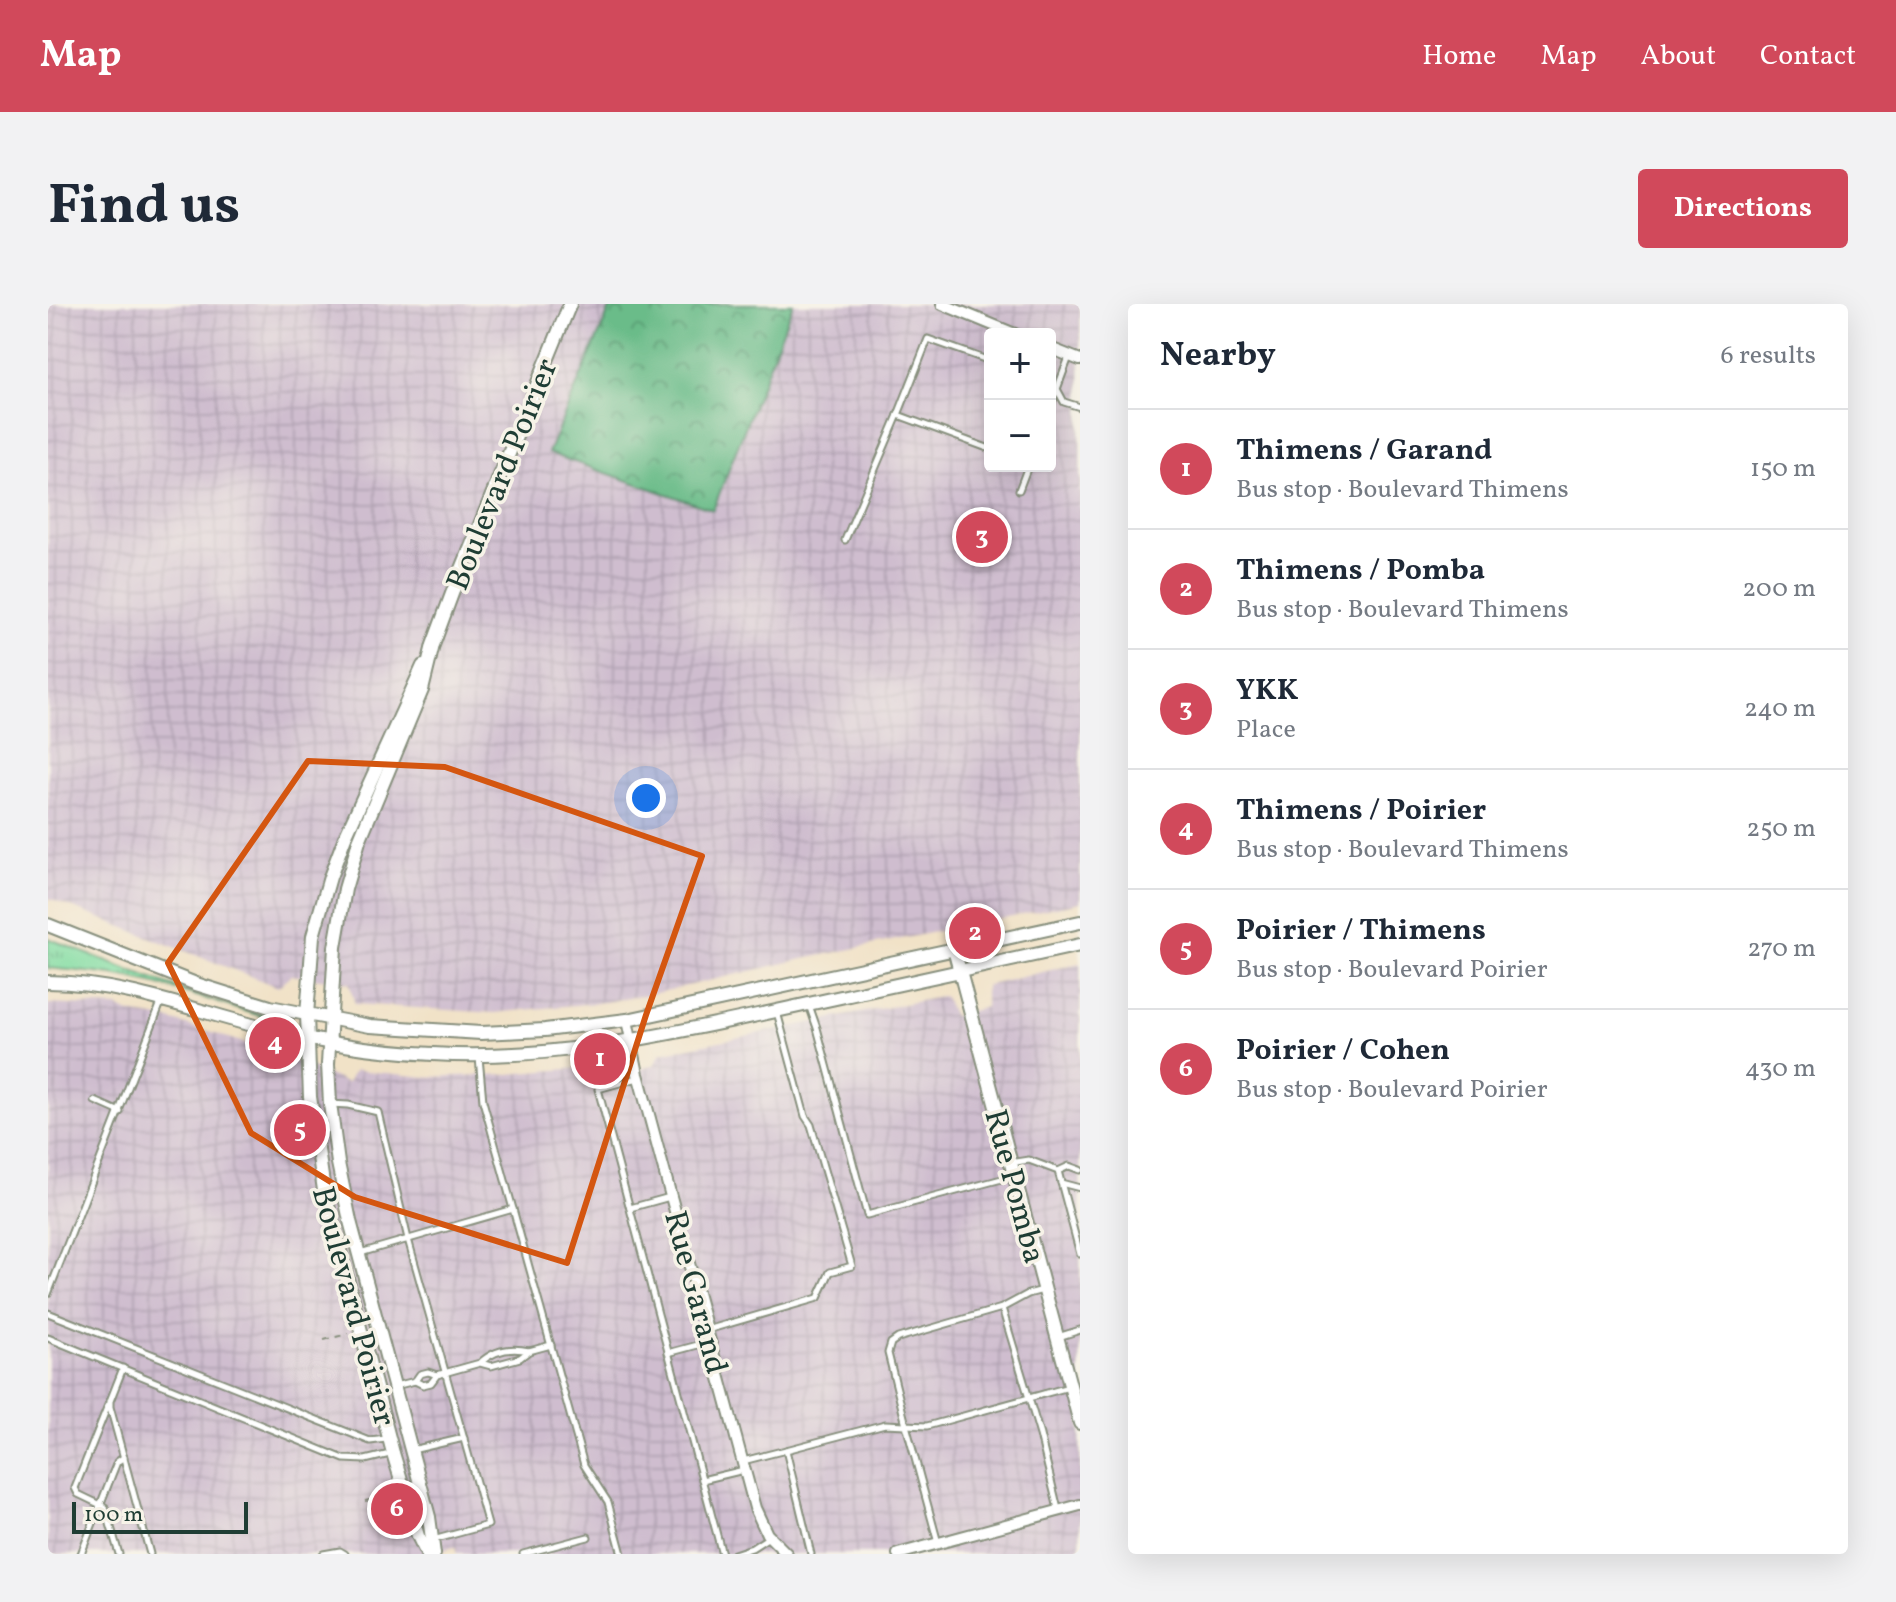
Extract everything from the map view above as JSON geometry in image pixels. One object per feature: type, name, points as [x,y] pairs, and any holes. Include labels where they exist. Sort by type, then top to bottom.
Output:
[{"type":"street","name":"Boulevard Poirier","points":[[427,1545],[412,1450],[341,1184],[330,1104],[329,1042],[338,929],[352,863],[371,810],[422,690],[433,645],[458,577],[570,304]]},
{"type":"street","points":[[942,304],[1000,328]]},
{"type":"street","points":[[1056,350],[1075,358]]},
{"type":"street","name":"Boulevard Poirier","points":[[433,645],[411,688],[335,864],[315,924],[309,965],[307,1037],[313,1130],[324,1190],[393,1453],[427,1545],[434,1554]]},
{"type":"street","points":[[48,925],[244,1000],[329,1019],[404,1030],[461,1033],[545,1030],[627,1020],[1080,922]]},
{"type":"street","points":[[48,982],[100,985],[163,998],[249,1024],[329,1042],[403,1052],[479,1056],[631,1042],[1080,945]]},
{"type":"street","name":"Rue Pomba","points":[[954,949],[1080,1423]]},
{"type":"street","name":"Rue Garand","points":[[627,1020],[639,1078],[744,1466],[759,1518],[779,1552]]},
{"type":"street","points":[[902,1554],[1080,1505]]},
{"type":"lane","points":[[845,540],[928,339],[984,359]]},
{"type":"lane","points":[[1053,400],[1075,358]]},
{"type":"lane","points":[[1057,389],[1064,402],[1080,407]]},
{"type":"lane","points":[[898,415],[984,447]]},
{"type":"lane","points":[[1019,490],[1026,472]]},
{"type":"lane","points":[[48,1294],[163,998]]},
{"type":"lane","points":[[808,1004],[867,1215],[1011,1169],[1029,1160],[1058,1171],[1069,1166],[1080,1170]]},
{"type":"lane","points":[[707,1330],[818,1298],[830,1272],[852,1266],[811,1125],[805,1116],[777,1011]]},
{"type":"lane","points":[[479,1056],[483,1101],[584,1465],[608,1502],[622,1554]]},
{"type":"lane","points":[[639,1078],[598,1089],[722,1554]]},
{"type":"lane","points":[[95,1101],[120,1112]]},
{"type":"lane","points":[[330,1104],[378,1112],[408,1239],[488,1525],[427,1545]]},
{"type":"lane","points":[[1058,1171],[1080,1254]]},
{"type":"lane","points":[[1061,1183],[1080,1188]]},
{"type":"lane","points":[[630,1208],[671,1197]]},
{"type":"lane","points":[[359,1253],[513,1209]]},
{"type":"lane","points":[[938,1543],[888,1356],[891,1343],[898,1338],[1002,1308],[1028,1294],[1044,1290]]},
{"type":"lane","points":[[1002,1308],[1059,1510]]},
{"type":"lane","points":[[48,1313],[370,1441],[389,1439]]},
{"type":"lane","points":[[1057,1337],[1080,1330]]},
{"type":"lane","points":[[48,1338],[350,1460],[393,1453]]},
{"type":"lane","points":[[668,1353],[710,1341]]},
{"type":"lane","points":[[480,1363],[491,1366],[551,1345]]},
{"type":"lane","points":[[395,1386],[415,1381],[420,1374],[428,1372],[437,1375],[480,1363],[490,1354],[515,1348],[529,1351]]},
{"type":"lane","points":[[119,1554],[107,1511],[100,1504],[78,1494],[75,1488],[123,1368]]},
{"type":"lane","points":[[702,1480],[786,1450],[885,1424],[927,1426],[1070,1387]]},
{"type":"lane","points":[[110,1401],[118,1444],[150,1554]]},
{"type":"lane","points":[[412,1450],[464,1438]]},
{"type":"lane","points":[[786,1450],[811,1554]]},
{"type":"lane","points":[[81,1554],[117,1462],[124,1457]]},
{"type":"lane","points":[[523,1554],[588,1537]]},
{"type":"lane","points":[[734,1554],[752,1548],[769,1537]]},
{"type":"lane","points":[[323,1554],[340,1551],[345,1554]]},
{"type":"path","points":[[324,1340],[348,1334]]},
{"type":"path","points":[[365,1501],[392,1495]]},
{"type":"highlighted area","points":[[308,761],[445,767],[702,856],[646,1015],[567,1263],[355,1197],[251,1133],[168,963]]},
{"type":"shaded area","points":[[48,304],[1080,304],[1080,902],[605,1002],[495,1013],[355,1004],[349,983],[291,975],[278,987],[48,898]]},
{"type":"shaded area","points":[[1080,963],[1080,1554],[457,1554],[455,1547],[429,1554],[48,1554],[48,1004],[118,1007],[129,1013],[167,1019],[280,1054],[347,1083],[355,1070],[426,1077],[613,1065],[618,1076],[654,1065],[661,1053],[944,996],[953,1016],[985,1007],[985,986]]},
{"type":"green space","points":[[612,304],[793,304],[713,510],[548,453]]},
{"type":"green space","points":[[48,938],[165,984],[286,1023],[147,982],[48,968]]},
{"type":"place","name":"YKK","points":[[982,537]]},
{"type":"place","name":"Thimens / Pomba","points":[[975,933]]},
{"type":"place","name":"Thimens / Poirier","points":[[275,1043]]},
{"type":"place","name":"Thimens / Garand","points":[[600,1059]]},
{"type":"place","name":"Poirier / Thimens","points":[[300,1130]]},
{"type":"place","name":"Poirier / Cohen","points":[[397,1509]]}]
